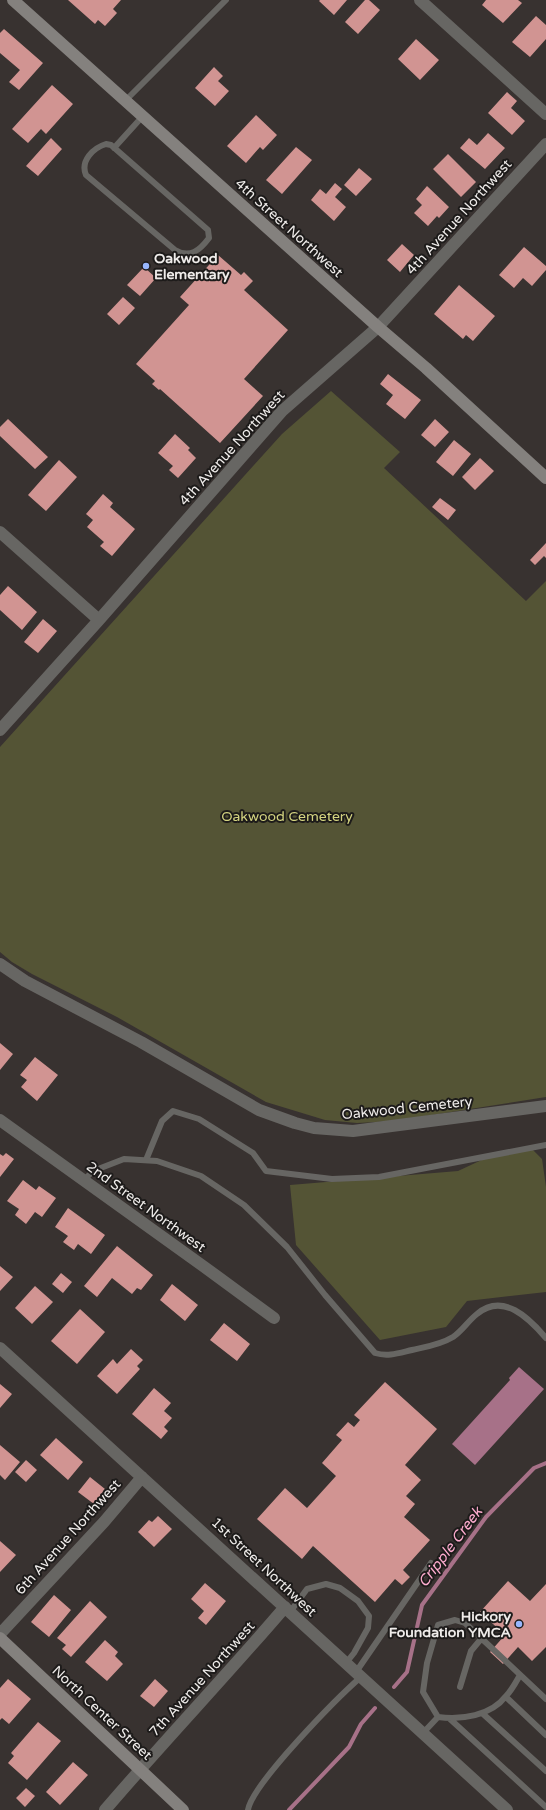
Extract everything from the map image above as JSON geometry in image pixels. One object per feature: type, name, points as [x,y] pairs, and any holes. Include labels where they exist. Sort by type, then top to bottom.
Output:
[{"type":"main road","name":"4th Street Northwest","points":[[13,0],[142,117],[426,368],[546,478]]},
{"type":"main road","name":"North Center Street","points":[[0,1638],[183,1810]]},
{"type":"street","points":[[420,0],[546,114]]},
{"type":"street","name":"4th Avenue Northwest","points":[[0,730],[99,620],[282,411],[378,327],[546,144]]},
{"type":"street","points":[[0,532],[99,620]]},
{"type":"street","name":"Oakwood Cemetery","points":[[0,964],[26,981],[134,1038],[258,1110],[314,1128],[353,1131],[546,1106]]},
{"type":"street","name":"2nd Street Northwest","points":[[0,1120],[274,1318]]},
{"type":"street","name":"1st Street Northwest","points":[[0,1348],[507,1810]]},
{"type":"street","name":"6th Avenue Northwest","points":[[0,1634],[104,1522],[142,1477]]},
{"type":"street","name":"7th Avenue Northwest","points":[[105,1810],[140,1769],[287,1610]]},
{"type":"lane","points":[[125,101],[226,0]]},
{"type":"lane","points":[[114,148],[142,117]]},
{"type":"lane","points":[[106,144],[114,148],[208,230],[209,238],[203,246],[189,255],[182,254],[86,175],[84,170],[85,161],[94,150],[106,144]]},
{"type":"lane","points":[[146,1160],[162,1121],[173,1111],[199,1119],[253,1153],[266,1172],[332,1179],[379,1177],[546,1145]]},
{"type":"lane","points":[[84,1180],[93,1171],[124,1159],[157,1161],[201,1176],[244,1205],[287,1247],[325,1295],[376,1353],[383,1355],[395,1354],[444,1342],[454,1336],[477,1314],[488,1308],[499,1305],[511,1307],[527,1319],[546,1338]]},
{"type":"lane","points":[[248,1810],[249,1804],[262,1784],[287,1753],[346,1691],[359,1675],[431,1563]]},
{"type":"lane","points":[[287,1610],[307,1589],[326,1584],[340,1588],[358,1601],[369,1616],[368,1628],[354,1653],[346,1663]]},
{"type":"lane","points":[[520,1675],[506,1697],[489,1711],[472,1716],[450,1719],[438,1717],[423,1692],[427,1663],[438,1625],[455,1620],[465,1624],[546,1699]]},
{"type":"lane","points":[[460,1687],[471,1651],[481,1639]]},
{"type":"lane","points":[[506,1697],[546,1735]]},
{"type":"lane","points":[[482,1713],[546,1771]]},
{"type":"lane","points":[[423,1733],[438,1717]]},
{"type":"lane","points":[[450,1719],[546,1807]]},
{"type":"green space","name":"Oakwood Cemetery","points":[[331,391],[400,452],[384,468],[526,601],[546,581],[546,1097],[394,1121],[357,1123],[325,1120],[266,1102],[117,1017],[32,974],[12,962],[0,952],[0,747],[282,434]]},
{"type":"green space","points":[[532,1149],[542,1159],[546,1187],[546,1292],[467,1301],[446,1327],[380,1340],[296,1245],[290,1185],[458,1171],[488,1157]]},
{"type":"shaded area","points":[[519,1367],[544,1389],[475,1465],[452,1444],[510,1380],[509,1378]]},
{"type":"building","points":[[68,0],[121,0],[113,9],[117,13],[105,26],[98,20],[95,24]]},
{"type":"building","points":[[347,0],[334,15],[319,1]]},
{"type":"building","points":[[365,0],[369,0],[380,10],[358,34],[345,22]]},
{"type":"building","points":[[486,0],[518,0],[522,3],[503,23],[482,5]]},
{"type":"building","points":[[536,16],[546,25],[546,39],[530,57],[512,42]]},
{"type":"building","points":[[4,29],[43,63],[19,90],[9,82],[20,70],[0,53],[0,33]]},
{"type":"building","points":[[416,39],[439,60],[420,80],[398,59]]},
{"type":"building","points":[[214,67],[223,76],[218,81],[229,91],[215,106],[195,88]]},
{"type":"building","points":[[52,85],[73,104],[46,134],[41,129],[28,143],[12,129]]},
{"type":"building","points":[[507,92],[517,101],[511,108],[525,121],[512,135],[488,113]]},
{"type":"building","points":[[256,115],[277,135],[263,150],[260,147],[246,163],[227,146]]},
{"type":"building","points":[[488,133],[505,148],[485,169],[460,148],[469,138],[477,145]]},
{"type":"building","points":[[51,138],[62,149],[38,176],[26,166]]},
{"type":"building","points":[[296,147],[312,160],[282,194],[266,180]]},
{"type":"building","points":[[448,154],[476,182],[461,197],[433,169]]},
{"type":"building","points":[[359,168],[372,179],[356,196],[344,185]]},
{"type":"building","points":[[335,183],[342,189],[335,197],[346,207],[334,221],[311,200],[320,189],[326,194]]},
{"type":"building","points":[[427,186],[449,207],[439,218],[437,216],[428,226],[414,213],[422,205],[416,199]]},
{"type":"building","points":[[402,244],[414,255],[400,272],[387,260]]},
{"type":"building","points":[[524,247],[546,266],[546,270],[532,286],[523,278],[514,288],[499,275]]},
{"type":"building","points":[[218,255],[241,275],[244,272],[253,281],[244,290],[288,330],[244,379],[263,396],[220,443],[160,389],[159,390],[152,384],[155,381],[136,364],[189,305],[180,297]]},
{"type":"building","points":[[144,267],[156,278],[140,296],[127,285]]},
{"type":"building","points":[[459,285],[495,316],[473,341],[466,335],[463,339],[434,314]]},
{"type":"building","points":[[123,297],[135,308],[119,325],[107,314]]},
{"type":"building","points":[[388,374],[421,400],[405,419],[386,404],[393,395],[380,384]]},
{"type":"building","points":[[8,419],[48,457],[35,469],[0,436],[0,427]]},
{"type":"building","points":[[435,419],[449,432],[435,447],[421,435]]},
{"type":"building","points":[[175,434],[190,448],[188,450],[196,458],[178,478],[169,470],[173,466],[158,453]]},
{"type":"building","points":[[454,440],[471,454],[453,476],[436,462]]},
{"type":"building","points":[[480,458],[494,471],[475,490],[462,477]]},
{"type":"building","points":[[59,460],[77,477],[46,511],[28,495]]},
{"type":"building","points":[[103,494],[113,503],[110,507],[135,529],[112,556],[100,546],[104,542],[87,527],[93,520],[86,514]]},
{"type":"building","points":[[440,498],[456,510],[448,520],[432,507]]},
{"type":"building","points":[[546,543],[546,558],[544,556],[535,565],[530,560]]},
{"type":"building","points":[[8,586],[37,612],[22,630],[0,610],[0,595]]},
{"type":"building","points":[[43,619],[57,631],[38,653],[24,642]]},
{"type":"building","points":[[0,1043],[13,1054],[0,1070]]},
{"type":"building","points":[[35,1057],[58,1075],[37,1101],[21,1087],[27,1080],[20,1075]]},
{"type":"building","points":[[6,1153],[14,1159],[0,1177],[0,1154],[3,1156]]},
{"type":"building","points":[[23,1180],[36,1190],[39,1186],[56,1198],[42,1217],[35,1212],[26,1224],[15,1215],[19,1209],[7,1201]]},
{"type":"building","points":[[68,1208],[105,1235],[91,1254],[78,1244],[74,1250],[63,1242],[68,1236],[55,1227]]},
{"type":"building","points":[[117,1246],[153,1275],[141,1290],[137,1288],[132,1294],[112,1278],[97,1297],[84,1286]]},
{"type":"building","points":[[0,1266],[13,1277],[0,1291]]},
{"type":"building","points":[[61,1273],[72,1282],[63,1293],[52,1284]]},
{"type":"building","points":[[172,1284],[198,1305],[185,1321],[160,1300]]},
{"type":"building","points":[[35,1286],[53,1302],[32,1324],[15,1308]]},
{"type":"building","points":[[80,1309],[105,1332],[77,1364],[51,1341]]},
{"type":"building","points":[[224,1323],[250,1344],[237,1361],[210,1340]]},
{"type":"building","points":[[131,1349],[143,1360],[137,1366],[140,1369],[117,1394],[97,1376],[113,1359],[117,1364]]},
{"type":"building","points":[[385,1382],[437,1429],[405,1465],[421,1480],[406,1496],[415,1504],[404,1517],[430,1540],[403,1570],[410,1577],[402,1585],[395,1579],[375,1602],[313,1546],[302,1559],[257,1519],[285,1488],[307,1508],[336,1476],[322,1463],[342,1440],[336,1435],[348,1422],[354,1427],[360,1420],[354,1415]]},
{"type":"building","points":[[0,1384],[12,1394],[0,1408]]},
{"type":"building","points":[[154,1388],[171,1403],[164,1411],[172,1418],[164,1427],[168,1431],[161,1439],[132,1414]]},
{"type":"building","points":[[56,1438],[83,1462],[68,1480],[40,1455]]},
{"type":"building","points":[[0,1445],[20,1462],[5,1480],[0,1475]]},
{"type":"building","points":[[26,1460],[37,1470],[26,1482],[15,1472]]},
{"type":"building","points":[[90,1477],[105,1489],[94,1504],[78,1492]]},
{"type":"building","points":[[158,1516],[172,1529],[154,1547],[138,1532],[149,1520],[152,1522]]},
{"type":"building","points":[[0,1541],[16,1555],[0,1572]]},
{"type":"building","name":"Hickory Foundation YMCA","points":[[508,1581],[530,1601],[546,1584],[546,1647],[532,1661],[518,1647],[503,1664],[490,1652],[505,1635],[480,1612]]},
{"type":"building","points":[[205,1583],[226,1601],[206,1625],[198,1618],[204,1611],[191,1599]]},
{"type":"building","points":[[54,1595],[71,1610],[49,1637],[31,1622]]},
{"type":"building","points":[[90,1601],[107,1617],[71,1657],[62,1649],[66,1645],[57,1638]]},
{"type":"building","points":[[105,1640],[118,1652],[115,1656],[123,1664],[107,1681],[85,1662]]},
{"type":"building","points":[[8,1679],[31,1699],[9,1724],[2,1718],[0,1720],[0,1688]]},
{"type":"building","points":[[155,1679],[168,1691],[154,1707],[140,1696]]},
{"type":"building","points":[[38,1722],[61,1741],[27,1780],[8,1763],[14,1756],[11,1753]]},
{"type":"building","points":[[73,1762],[88,1775],[60,1805],[46,1792]]},
{"type":"building","points":[[26,1788],[35,1796],[25,1807],[16,1798]]},
{"type":"waterway","name":"Cripple Creek","points":[[394,1687],[407,1672],[422,1605],[486,1517],[534,1468],[546,1463]]},
{"type":"waterway","name":"Cripple Creek","points":[[289,1810],[349,1747],[361,1724],[375,1708]]},
{"type":"place","name":"Oakwood Elementary","points":[[146,266]]},
{"type":"place","name":"Hickory Foundation YMCA","points":[[519,1624]]}]
